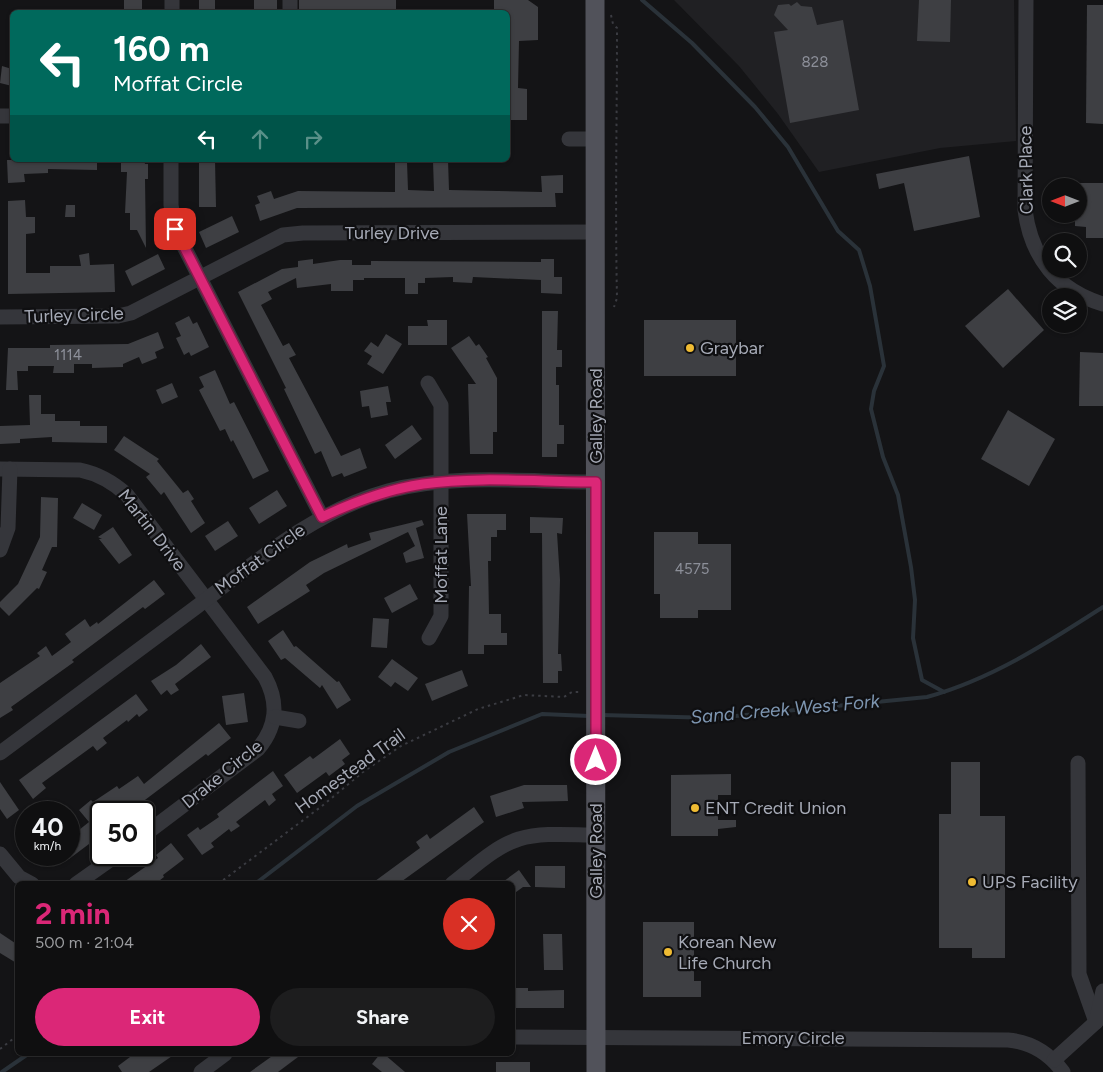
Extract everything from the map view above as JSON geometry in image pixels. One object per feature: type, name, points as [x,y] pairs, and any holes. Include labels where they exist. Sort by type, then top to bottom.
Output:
[{"type":"main road","name":"Galley Road","points":[[595,0],[596,1072]]},
{"type":"street","name":"Clark Place","points":[[1026,0],[1025,210],[1027,228],[1040,259],[1050,273],[1074,292],[1103,304]]},
{"type":"street","points":[[569,139],[595,139]]},
{"type":"street","points":[[171,162],[171,205],[174,222],[199,278],[322,517]]},
{"type":"street","name":"Turley Drive","points":[[199,278],[283,235],[313,233],[596,232]]},
{"type":"street","name":"Turley Circle","points":[[0,317],[118,316],[131,313],[199,278]]},
{"type":"street","name":"Moffat Lane","points":[[428,383],[441,405],[440,616],[429,638]]},
{"type":"street","points":[[0,550],[8,528],[5,468]]},
{"type":"street","name":"Martin Drive","points":[[5,468],[80,470],[93,473],[116,484],[127,495],[206,599]]},
{"type":"street","name":"Moffat Circle","points":[[0,753],[286,538],[344,506],[388,491],[441,483],[464,481],[596,482]]},
{"type":"street","name":"Drake Circle","points":[[155,827],[258,749],[266,739],[274,717],[275,702],[265,677],[206,599]]},
{"type":"street","points":[[274,717],[299,721]]},
{"type":"street","points":[[1078,763],[1079,974],[1096,1022]]},
{"type":"street","points":[[456,881],[506,845],[520,839],[538,836],[596,835]]},
{"type":"street","points":[[0,854],[19,877],[26,881]]},
{"type":"street","points":[[80,881],[101,866]]},
{"type":"street","points":[[1058,1066],[1096,1022],[1103,991]]},
{"type":"street","name":"Emory Circle","points":[[515,1037],[1008,1040],[1028,1044],[1058,1066]]},
{"type":"street","points":[[201,1072],[222,1056]]},
{"type":"path","points":[[611,14],[613,24],[617,28],[615,129],[617,176],[615,215],[616,298],[614,307]]},
{"type":"path","name":"Homestead Trail","points":[[222,881],[322,806],[363,772],[401,746],[441,725],[478,709],[524,695],[564,697],[572,692],[596,692]]},
{"type":"path","points":[[0,1049],[15,1037]]},
{"type":"shaded area","points":[[674,0],[1014,0],[1016,141],[940,148],[819,172],[778,114],[739,66]]},
{"type":"building","points":[[124,0],[142,0],[142,10],[124,10]]},
{"type":"building","points":[[199,0],[215,0],[215,10],[199,10]]},
{"type":"building","points":[[254,0],[277,0],[277,10],[254,10]]},
{"type":"building","points":[[299,0],[396,0],[396,10],[299,10]]},
{"type":"building","points":[[494,0],[528,0],[538,7],[538,40],[519,41],[518,88],[527,89],[527,120],[510,120],[510,10],[494,10]]},
{"type":"building","points":[[919,0],[951,0],[950,42],[917,41]]},
{"type":"building","points":[[797,2],[801,6],[812,7],[817,25],[843,20],[859,110],[790,123],[774,32],[788,30],[774,15],[778,5],[789,4],[791,6]]},
{"type":"building","points":[[1087,5],[1103,5],[1103,124],[1086,123]]},
{"type":"building","points":[[2,66],[10,68],[10,86],[0,83]]},
{"type":"building","points":[[969,156],[980,217],[914,231],[904,183],[879,189],[876,174]]},
{"type":"building","points":[[7,160],[10,160],[10,162],[97,162],[97,170],[48,169],[48,173],[24,174],[25,182],[8,183]]},
{"type":"building","points":[[121,162],[144,162],[148,164],[148,179],[145,179],[146,248],[137,230],[130,230],[130,213],[125,213],[127,172],[121,172]]},
{"type":"building","points":[[199,162],[215,162],[216,207],[199,207]]},
{"type":"building","points":[[395,162],[407,162],[408,190],[434,191],[433,162],[448,162],[449,190],[542,192],[541,176],[563,175],[563,193],[555,193],[556,207],[297,208],[260,221],[255,205],[260,203],[257,196],[271,191],[274,199],[298,191],[395,192]]},
{"type":"building","points":[[1088,183],[1103,183],[1103,238],[1087,238],[1086,227],[1075,226],[1075,223],[1088,222]]},
{"type":"building","points":[[25,200],[26,217],[35,217],[35,233],[26,234],[26,273],[50,273],[50,266],[81,266],[79,255],[89,253],[90,265],[114,264],[115,292],[8,294],[8,201]]},
{"type":"building","points":[[66,205],[75,205],[75,217],[65,217]]},
{"type":"building","points":[[232,216],[239,232],[206,248],[199,232]]},
{"type":"building","points":[[158,254],[165,269],[132,286],[125,271]]},
{"type":"building","points":[[313,259],[313,264],[352,260],[352,265],[371,265],[371,261],[541,262],[541,259],[554,259],[554,277],[562,277],[562,294],[541,293],[541,280],[473,277],[472,283],[453,282],[453,277],[425,278],[425,283],[418,283],[418,294],[405,294],[405,278],[364,278],[364,280],[353,280],[353,291],[331,291],[331,284],[297,288],[296,278],[268,292],[272,299],[261,305],[283,346],[289,343],[296,355],[289,358],[341,456],[360,448],[367,468],[344,477],[342,473],[332,477],[321,451],[315,454],[284,389],[286,388],[238,292],[282,269],[298,267],[298,261]]},
{"type":"building","points":[[1008,289],[1042,328],[1042,332],[1003,368],[965,326]]},
{"type":"building","points":[[542,311],[558,311],[557,350],[562,350],[562,367],[556,367],[556,385],[559,385],[559,425],[564,425],[564,444],[557,444],[557,457],[542,457]]},
{"type":"building","points":[[189,316],[193,324],[197,322],[209,347],[191,356],[189,352],[184,355],[176,338],[181,336],[175,323]]},
{"type":"building","points":[[427,320],[447,320],[447,345],[408,345],[408,326],[428,326]]},
{"type":"building","name":"Graybar","points":[[644,320],[736,320],[736,376],[644,376]]},
{"type":"building","points":[[158,332],[164,348],[155,352],[157,358],[142,364],[139,357],[123,364],[123,367],[92,368],[92,364],[74,364],[74,373],[53,373],[54,366],[28,366],[28,371],[17,371],[18,390],[6,390],[8,348],[50,348],[50,345],[128,344]]},
{"type":"building","points":[[386,334],[402,344],[383,374],[367,364],[372,356],[364,351],[371,342],[378,347]]},
{"type":"building","points":[[469,336],[476,346],[479,344],[488,357],[486,358],[497,378],[497,432],[493,432],[493,454],[470,454],[468,384],[476,384],[451,348]]},
{"type":"building","points":[[1080,352],[1103,353],[1103,406],[1079,406]]},
{"type":"building","points":[[215,370],[230,404],[234,402],[269,471],[253,479],[233,440],[231,442],[225,429],[220,431],[199,390],[204,387],[199,377]]},
{"type":"building","points":[[172,383],[178,397],[162,404],[156,390]]},
{"type":"building","points":[[388,386],[391,402],[386,402],[388,415],[371,418],[369,406],[362,407],[360,391]]},
{"type":"building","points":[[29,395],[41,395],[41,414],[55,414],[55,421],[80,421],[80,426],[107,426],[107,443],[52,442],[52,437],[20,439],[20,443],[0,444],[0,426],[30,425]]},
{"type":"building","points":[[1008,410],[1055,439],[1029,486],[981,459]]},
{"type":"building","points":[[412,425],[422,439],[395,459],[385,445]]},
{"type":"building","points":[[124,436],[159,459],[157,461],[183,493],[188,490],[194,499],[191,501],[205,523],[191,533],[164,492],[161,495],[146,477],[150,474],[114,450]]},
{"type":"building","points":[[277,490],[287,506],[259,524],[249,508]]},
{"type":"building","points":[[41,497],[58,498],[57,547],[52,547],[42,570],[47,572],[39,589],[37,588],[9,616],[0,607],[0,602],[18,584],[40,537]]},
{"type":"building","points":[[82,503],[102,515],[94,530],[73,518]]},
{"type":"building","points":[[467,514],[506,514],[506,530],[497,530],[497,537],[491,537],[491,561],[488,561],[489,614],[501,614],[501,633],[507,633],[507,645],[484,645],[484,654],[468,654],[469,586],[471,586]]},
{"type":"building","points":[[530,517],[563,518],[562,534],[557,533],[560,580],[558,654],[561,654],[562,671],[558,671],[558,683],[543,683],[542,533],[530,533]]},
{"type":"building","points":[[422,520],[424,525],[416,528],[424,558],[406,563],[403,553],[415,546],[408,532],[324,573],[306,585],[310,591],[258,624],[247,607],[310,562],[347,544],[348,548],[371,540],[369,533]]},
{"type":"building","points":[[228,521],[238,536],[215,551],[205,536]]},
{"type":"building","points":[[113,527],[132,555],[119,564],[99,539],[102,539],[98,537]]},
{"type":"building","points":[[654,532],[698,532],[698,544],[731,544],[731,610],[698,610],[698,618],[660,618],[660,594],[654,594]]},
{"type":"building","points":[[154,580],[165,594],[145,609],[143,607],[72,660],[74,662],[11,707],[13,710],[0,718],[0,683],[40,656],[37,653],[46,646],[52,656],[71,642],[65,634],[85,619],[90,627],[97,622],[98,624]]},
{"type":"building","points":[[410,584],[418,599],[392,613],[384,598]]},
{"type":"building","points":[[373,618],[389,619],[387,648],[371,647]]},
{"type":"building","points":[[283,630],[294,647],[296,646],[337,682],[339,681],[351,700],[337,709],[322,685],[320,688],[285,658],[281,660],[268,641]]},
{"type":"building","points":[[201,644],[211,657],[175,684],[179,690],[171,695],[167,690],[161,695],[151,681],[176,665]]},
{"type":"building","points":[[392,659],[418,678],[408,691],[395,682],[391,687],[378,677]]},
{"type":"building","points":[[462,670],[468,686],[432,701],[425,684]]},
{"type":"building","points":[[244,693],[248,722],[226,725],[222,696]]},
{"type":"building","points":[[136,694],[148,710],[139,717],[137,714],[128,722],[127,720],[103,738],[107,743],[97,751],[93,746],[42,783],[46,788],[33,799],[19,780]]},
{"type":"building","points":[[219,723],[231,738],[208,756],[206,754],[144,801],[94,801],[117,786],[119,789],[138,776],[144,784]]},
{"type":"building","points":[[340,739],[350,754],[342,760],[345,764],[329,776],[326,772],[297,793],[284,775],[310,756],[313,759]]},
{"type":"building","name":"UPS Facility","points":[[951,762],[980,762],[980,816],[1005,816],[1005,958],[972,958],[972,948],[939,948],[939,814],[951,814]]},
{"type":"building","points":[[273,771],[283,786],[272,794],[276,800],[269,806],[265,800],[236,822],[240,826],[231,832],[229,829],[211,843],[214,847],[202,855],[187,835],[198,827],[200,830],[219,817],[217,814]]},
{"type":"building","name":"ENT Credit Union","points":[[731,774],[731,795],[718,795],[718,820],[736,820],[736,827],[718,829],[718,836],[671,836],[671,775]]},
{"type":"building","points":[[0,782],[15,804],[15,813],[7,819],[0,809]]},
{"type":"building","points":[[524,785],[567,785],[568,801],[522,802],[524,808],[496,817],[490,796]]},
{"type":"building","points":[[91,800],[90,843],[80,851],[80,829],[89,822],[80,809]]},
{"type":"building","points":[[474,807],[484,822],[402,881],[375,881],[420,848],[416,842],[427,834],[430,839]]},
{"type":"building","points":[[171,843],[184,859],[163,875],[164,877],[159,881],[125,881],[147,866],[155,866],[155,860],[158,858],[156,855]]},
{"type":"building","points":[[535,866],[565,866],[565,888],[535,887]]},
{"type":"building","points":[[519,870],[531,887],[523,887],[515,893],[515,881],[504,881]]},
{"type":"building","name":"Korean New Life Church","points":[[643,922],[694,922],[694,981],[701,981],[701,997],[643,997]]},
{"type":"building","points":[[0,933],[15,943],[15,962],[0,953]]},
{"type":"building","points":[[543,934],[562,934],[563,970],[544,970]]},
{"type":"building","points":[[515,988],[528,988],[528,991],[564,990],[564,1008],[515,1008]]},
{"type":"building","points":[[131,1056],[172,1056],[149,1072],[122,1072],[118,1066]]},
{"type":"building","points":[[272,1056],[299,1056],[278,1072],[250,1072]]},
{"type":"building","points":[[378,1056],[386,1056],[405,1072],[382,1072],[372,1064]]},
{"type":"building","points":[[496,1062],[530,1062],[530,1072],[496,1072]]},
{"type":"waterway","points":[[642,0],[692,43],[755,107],[788,147],[838,231],[859,250],[870,286],[884,366],[874,391],[871,409],[883,457],[898,495],[915,600],[913,638],[922,680],[944,692]]},
{"type":"waterway","name":"Sand Creek West Fork","points":[[601,715],[715,718],[927,697],[974,680],[1018,659],[1103,607]]},
{"type":"waterway","name":"Sand Creek West Fork","points":[[259,881],[357,806],[449,752],[542,714],[589,716]]},
{"type":"waterway","name":"Sand Creek West Fork","points":[[2,1072],[25,1056]]},
{"type":"place","name":"Graybar","points":[[690,348]]},
{"type":"place","name":"ENT Credit Union","points":[[695,808]]},
{"type":"place","name":"UPS Facility","points":[[972,882]]},
{"type":"place","name":"Korean New Life Church","points":[[668,952]]},
{"type":"route","points":[[175,229],[322,517],[366,498],[388,491],[425,484],[464,481],[596,482],[596,760]]}]
